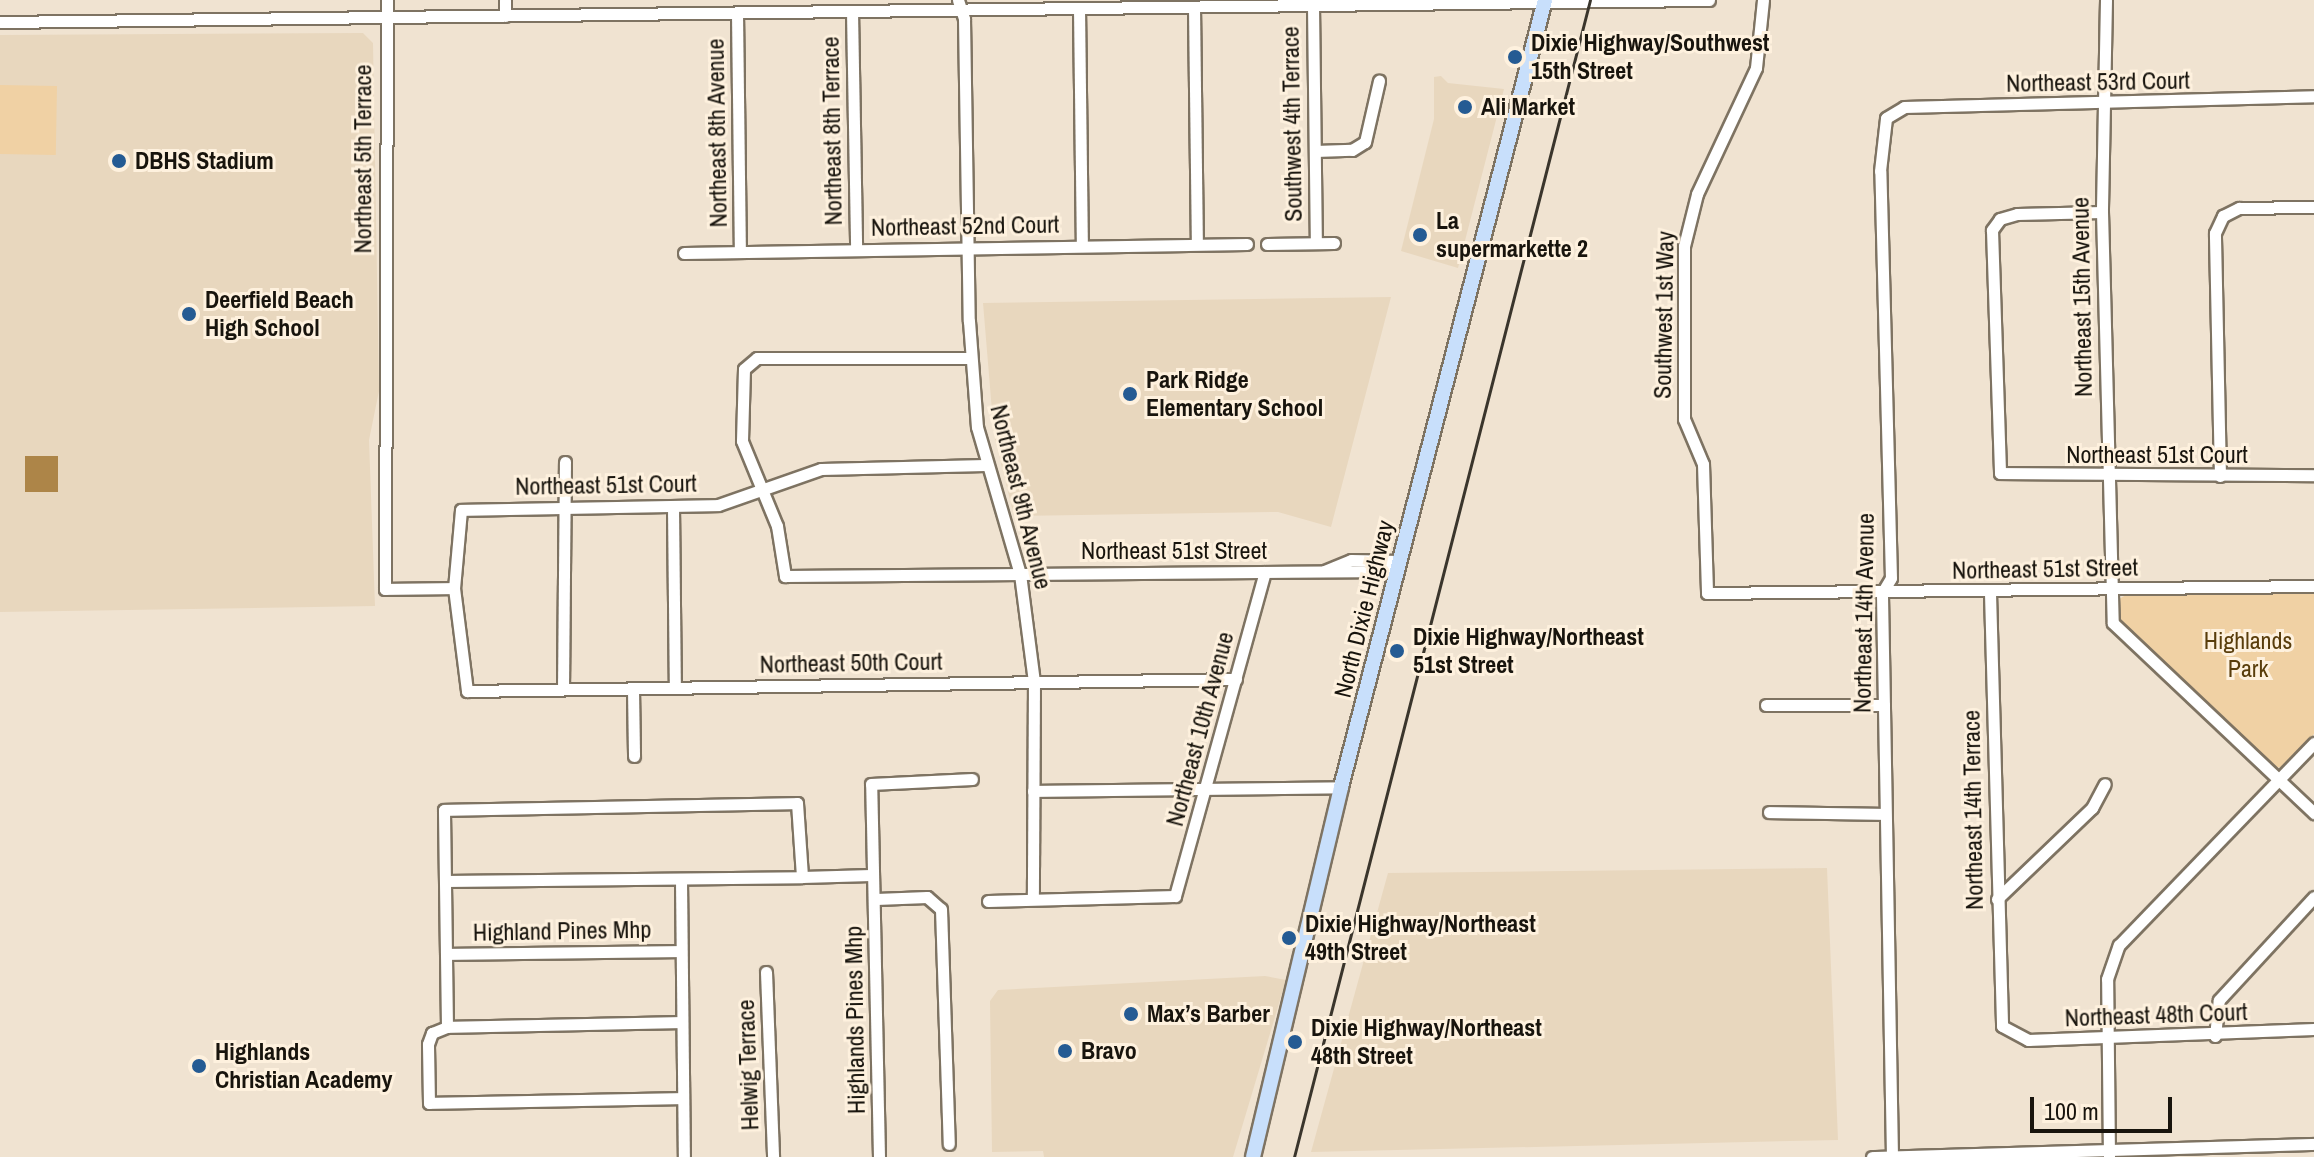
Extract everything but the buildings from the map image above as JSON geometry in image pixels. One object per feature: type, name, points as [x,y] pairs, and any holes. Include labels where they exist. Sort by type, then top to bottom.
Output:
[{"type":"main road","name":"North Dixie Highway","points":[[1253,1157],[1341,787],[1545,1]]},
{"type":"street","name":"Northeast 5th Terrace","points":[[387,0],[385,589],[454,588]]},
{"type":"street","points":[[505,0],[505,16]]},
{"type":"street","points":[[621,0],[622,14]]},
{"type":"street","points":[[0,22],[852,11],[960,5],[1065,4],[1079,8],[1174,4],[1194,7],[1709,0]]},
{"type":"street","name":"Southwest 1st Way","points":[[1707,593],[1703,464],[1684,419],[1684,246],[1694,203],[1756,68],[1763,0]]},
{"type":"street","name":"Northeast 15th Avenue","points":[[2106,2],[2102,212],[2113,623],[2314,813]]},
{"type":"street","name":"Northeast 9th Avenue","points":[[960,5],[971,358],[985,465],[1020,574],[1034,682],[1033,898]]},
{"type":"street","name":"Southwest 4th Terrace","points":[[1313,6],[1316,242]]},
{"type":"street","points":[[1194,7],[1197,244]]},
{"type":"street","points":[[1079,8],[1082,246]]},
{"type":"street","name":"Northeast 8th Terrace","points":[[852,11],[856,249]]},
{"type":"street","name":"Northeast 8th Avenue","points":[[737,13],[740,252]]},
{"type":"street","points":[[1315,151],[1352,150],[1365,142],[1379,81]]},
{"type":"street","name":"Northeast 53rd Court","points":[[1886,118],[1904,107],[2102,105],[2314,96]]},
{"type":"street","name":"Northeast 14th Avenue","points":[[1886,118],[1880,171],[1891,578],[1882,593],[1892,1157]]},
{"type":"street","points":[[2220,476],[2215,233],[2223,216],[2239,208],[2314,207]]},
{"type":"street","name":"Northeast 51st Court","points":[[2102,212],[2000,219],[1992,230],[2000,473],[2107,477],[2314,475]]},
{"type":"street","points":[[1267,244],[1334,243]]},
{"type":"street","name":"Northeast 52nd Court","points":[[684,253],[1247,244]]},
{"type":"street","points":[[761,490],[742,441],[741,381],[744,369],[757,358],[971,358]]},
{"type":"street","points":[[563,689],[565,462]]},
{"type":"street","name":"Northeast 51st Court","points":[[454,588],[461,510],[718,505],[821,469],[985,465]]},
{"type":"street","name":"Northeast 51st Street","points":[[761,490],[777,526],[785,576],[1324,572],[1351,560],[1398,566]]},
{"type":"street","points":[[673,508],[675,687]]},
{"type":"street","name":"Northeast 10th Avenue","points":[[1033,898],[1175,896],[1208,789],[1265,572]]},
{"type":"street","name":"Northeast 51st Street","points":[[1707,593],[1990,593],[2314,586]]},
{"type":"street","name":"Northeast 50th Court","points":[[454,588],[467,691],[1236,679]]},
{"type":"street","name":"Northeast 14th Terrace","points":[[1990,593],[2002,1026]]},
{"type":"street","points":[[633,690],[634,756]]},
{"type":"street","points":[[1766,705],[1884,705]]},
{"type":"street","points":[[2109,1154],[2107,979],[2119,945],[2314,743]]},
{"type":"street","points":[[876,899],[871,875],[871,784],[972,779]]},
{"type":"street","points":[[1997,899],[2092,808],[2105,784]]},
{"type":"street","points":[[1033,791],[1341,787]]},
{"type":"street","points":[[447,1027],[444,810],[797,803],[802,877]]},
{"type":"street","points":[[1769,812],[1884,814]]},
{"type":"street","points":[[445,881],[681,881],[871,875]]},
{"type":"street","points":[[681,881],[678,1022],[684,1157]]},
{"type":"street","name":"Highlands Pines Mhp","points":[[879,1157],[876,899],[927,897],[941,909],[949,1144]]},
{"type":"street","points":[[2215,1036],[2219,1000],[2314,897]]},
{"type":"street","points":[[988,901],[1033,898]]},
{"type":"street","name":"Highland Pines Mhp","points":[[446,954],[680,951]]},
{"type":"street","name":"Helwig Terrace","points":[[766,972],[773,1157]]},
{"type":"street","points":[[678,1022],[447,1027],[432,1033],[428,1044],[429,1103],[681,1098]]},
{"type":"street","name":"Northeast 48th Court","points":[[2002,1026],[2028,1040],[2215,1036],[2314,1029]]},
{"type":"street","points":[[1872,1157],[2227,1153],[2314,1144]]},
{"type":"shaded area","name":"Deerfield Beach High School","points":[[363,33],[373,43],[379,391],[369,440],[375,606],[0,612],[0,35]]},
{"type":"shaded area","points":[[1441,76],[1448,83],[1504,89],[1458,268],[1401,251],[1434,119],[1434,77]]},
{"type":"shaded area","points":[[1391,297],[1331,527],[1278,512],[1014,516],[994,435],[983,303]]},
{"type":"shaded area","points":[[25,456],[58,456],[58,492],[25,492]]},
{"type":"shaded area","points":[[1827,868],[1838,1140],[1311,1152],[1388,873]]},
{"type":"shaded area","points":[[1265,976],[1286,980],[1233,1157],[1044,1157],[1043,1151],[992,1152],[990,1001],[998,990]]},
{"type":"green space","points":[[0,85],[57,86],[56,155],[0,154]]},
{"type":"green space","name":"Highlands Park","points":[[2314,588],[2314,734],[2283,767],[2271,768],[2123,625],[2117,611],[2117,600],[2128,594]]},
{"type":"railway","points":[[1294,1157],[1590,0]]},
{"type":"place","name":"Dixie Highway/Southwest 15th Street","points":[[1515,57]]},
{"type":"place","name":"Ali Market","points":[[1465,107]]},
{"type":"place","name":"DBHS Stadium","points":[[119,161]]},
{"type":"place","name":"La supermarkette 2","points":[[1420,235]]},
{"type":"place","name":"Deerfield Beach High School","points":[[189,314]]},
{"type":"place","name":"Park Ridge Elementary School","points":[[1130,394]]},
{"type":"place","name":"Dixie Highway/Northeast 51st Street","points":[[1397,651]]},
{"type":"place","name":"Dixie Highway/Northeast 49th Street","points":[[1289,938]]},
{"type":"place","name":"Max’s Barber","points":[[1131,1014]]},
{"type":"place","name":"Dixie Highway/Northeast 48th Street","points":[[1295,1042]]},
{"type":"place","name":"Bravo","points":[[1065,1051]]},
{"type":"place","name":"Highlands Christian Academy","points":[[199,1066]]}]
